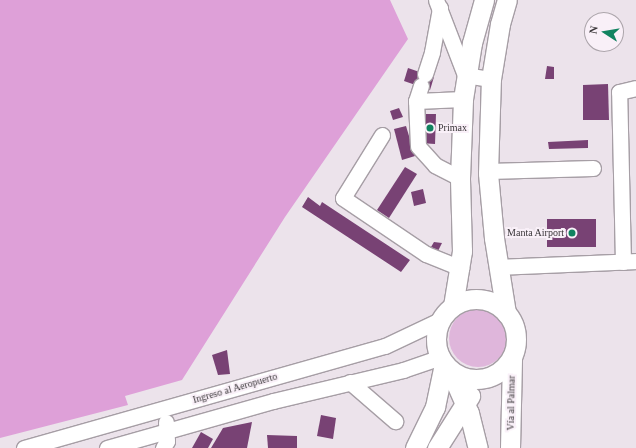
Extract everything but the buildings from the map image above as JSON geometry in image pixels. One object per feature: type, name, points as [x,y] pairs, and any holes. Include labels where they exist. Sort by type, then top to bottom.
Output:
[{"type":"main road","points":[[478,448],[465,404],[445,364],[436,338],[447,313],[461,268],[460,178],[462,99],[465,76],[484,0]]},
{"type":"main road","points":[[445,364],[470,379],[480,379],[499,372],[512,357],[516,334],[506,313],[498,267],[488,171],[491,79],[500,24],[507,0]]},
{"type":"main road","points":[[447,313],[475,299],[498,305],[506,313]]},
{"type":"main road","name":"Vía al Palmar","points":[[510,448],[512,357]]},
{"type":"main road","points":[[415,448],[435,407],[445,364]]},
{"type":"main road","points":[[437,448],[480,379]]},
{"type":"street","points":[[438,4],[465,76],[491,79]]},
{"type":"street","points":[[438,4],[432,52],[416,101],[418,146],[435,165],[460,178]]},
{"type":"street","points":[[498,267],[630,261],[619,92],[636,88]]},
{"type":"street","points":[[416,101],[462,99]]},
{"type":"street","points":[[382,135],[343,198],[426,254],[461,268]]},
{"type":"street","points":[[488,171],[594,168]]},
{"type":"street","name":"Ingreso al Aeropuerto","points":[[24,448],[385,346],[447,313]]},
{"type":"street","points":[[107,448],[167,430],[350,382],[403,370],[445,364]]},
{"type":"street","points":[[350,382],[395,421]]},
{"type":"street","points":[[163,448],[167,441],[164,409]]},
{"type":"shaded area","points":[[0,0],[390,0],[408,39],[285,217],[182,380],[125,396],[128,405],[0,438]]},
{"type":"shaded area","points":[[478,309],[494,314],[502,322],[507,338],[502,354],[494,362],[478,367],[462,362],[454,354],[449,338],[454,322],[462,314]]},
{"type":"place","name":"Primax","points":[[430,128]]},
{"type":"place","name":"Manta Airport","points":[[572,233]]}]
